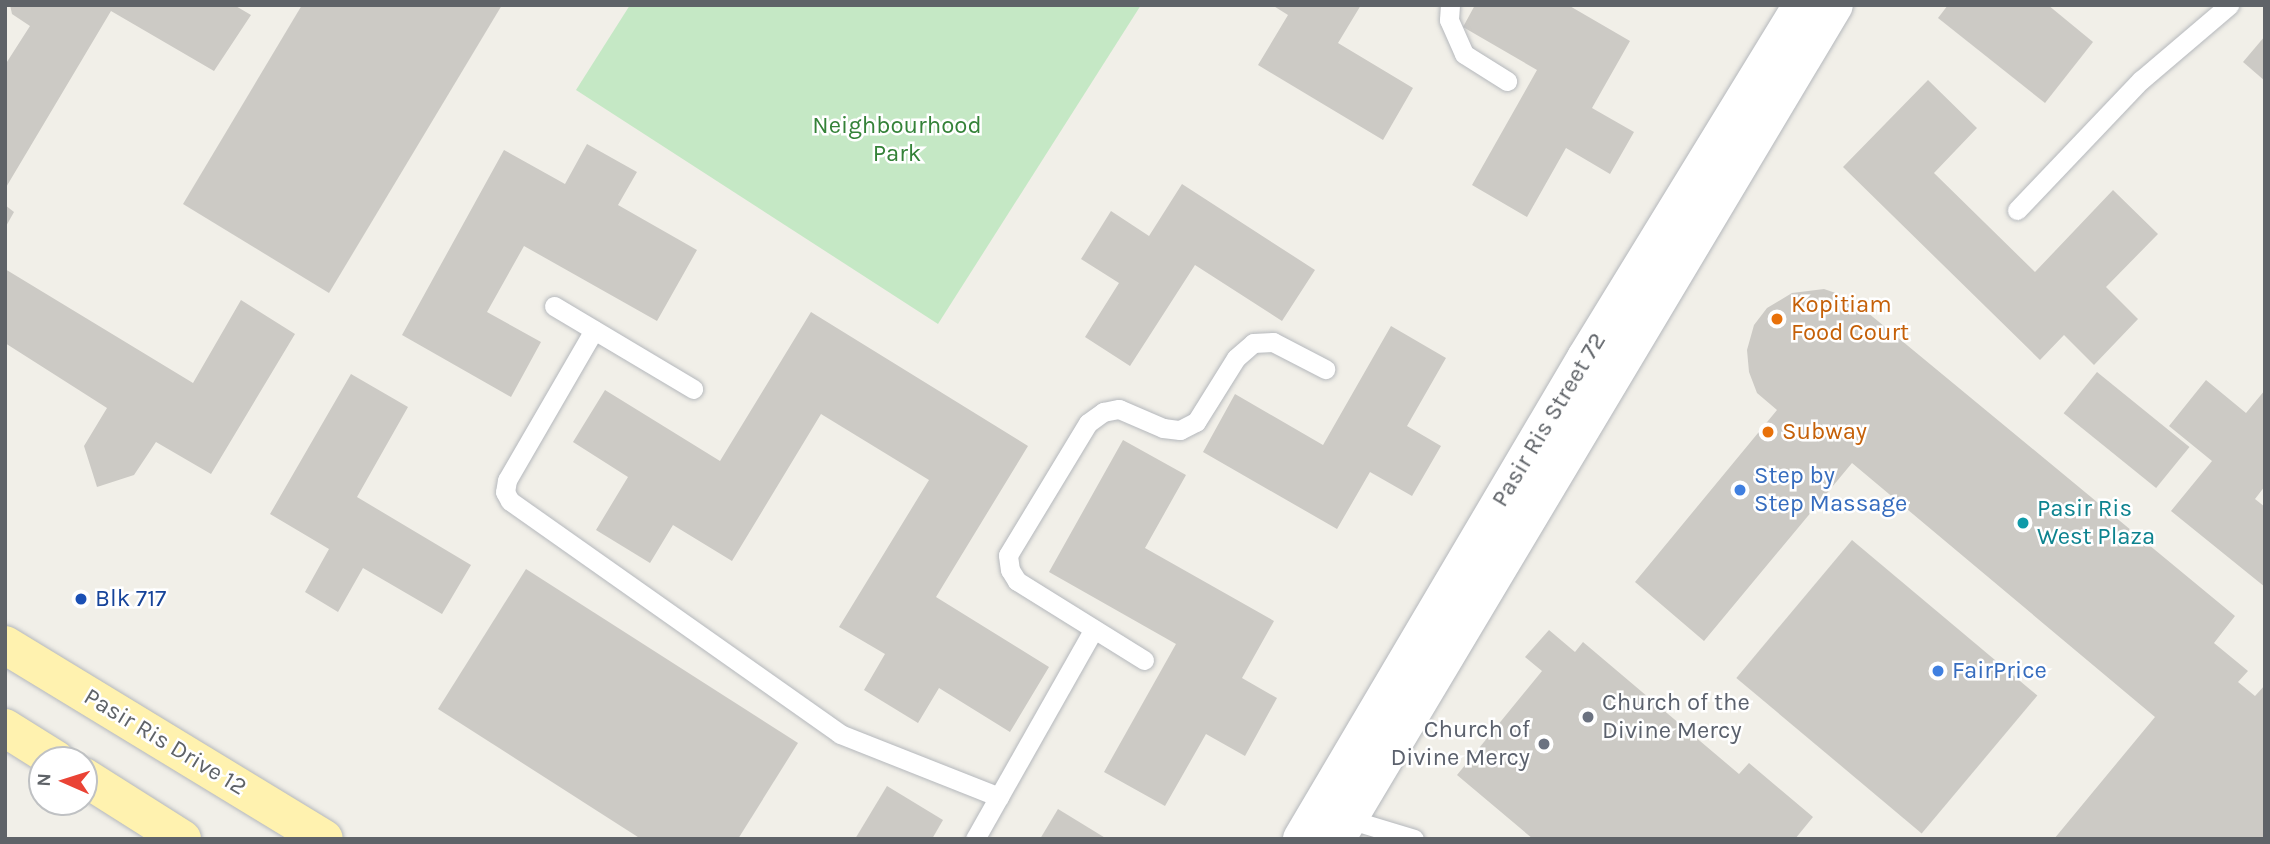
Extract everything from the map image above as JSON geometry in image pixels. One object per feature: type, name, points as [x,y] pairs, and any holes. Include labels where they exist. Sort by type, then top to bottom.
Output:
[{"type":"main road","name":"Pasir Ris Drive 12","points":[[5,645],[324,839]]},
{"type":"main road","points":[[5,728],[34,746]]},
{"type":"main road","points":[[98,786],[182,839]]},
{"type":"street","name":"Pasir Ris Street 72","points":[[1327,826],[1593,347],[1802,5]]},
{"type":"street","name":"Pasir Ris Street 72","points":[[1327,826],[1834,5]]},
{"type":"lane","points":[[1450,5],[1449,20],[1464,54],[1507,81]]},
{"type":"lane","points":[[2017,210],[2141,80],[2229,5]]},
{"type":"lane","points":[[554,306],[693,389]]},
{"type":"lane","points":[[594,330],[507,480],[505,492],[510,501],[840,734],[999,797]]},
{"type":"lane","points":[[1144,660],[1017,581],[1009,555],[1088,423],[1103,412],[1119,409],[1163,428],[1180,430],[1196,422],[1237,358],[1253,342],[1273,342],[1325,369]]},
{"type":"lane","points":[[975,839],[1094,629]]},
{"type":"lane","points":[[1327,826],[1414,839]]},
{"type":"green space","name":"Neighbourhood Park","points":[[630,5],[1141,5],[938,324],[576,90]]},
{"type":"building","points":[[10,5],[234,5],[251,15],[214,71],[111,11],[5,189],[5,65],[30,26],[12,14]]},
{"type":"building","points":[[302,5],[502,5],[329,293],[183,204]]},
{"type":"building","points":[[1272,5],[1361,5],[1338,43],[1413,88],[1383,140],[1258,65],[1288,15]]},
{"type":"building","points":[[1475,5],[1568,5],[1630,41],[1592,108],[1634,132],[1610,174],[1566,148],[1527,217],[1472,185],[1537,70],[1463,27]]},
{"type":"building","points":[[1948,5],[2048,5],[2093,42],[2045,103],[1938,18]]},
{"type":"building","points":[[2265,36],[2265,81],[2243,62]]},
{"type":"building","points":[[1928,80],[1977,128],[1934,173],[2035,272],[2113,190],[2158,234],[2106,287],[2138,319],[2094,365],[2064,335],[2040,360],[1843,167]]},
{"type":"building","points":[[587,144],[637,172],[618,205],[697,250],[657,321],[524,246],[487,312],[541,342],[511,397],[402,335],[504,150],[565,184]]},
{"type":"building","points":[[1182,184],[1315,270],[1282,321],[1195,265],[1130,366],[1085,337],[1119,283],[1081,259],[1111,211],[1149,236]]},
{"type":"building","points":[[5,205],[14,212],[5,228]]},
{"type":"building","points":[[5,269],[193,383],[241,300],[295,334],[211,474],[156,442],[134,475],[97,487],[84,446],[107,408],[5,343]]},
{"type":"building","name":"Pasir Ris West Plaza","points":[[1824,289],[1850,298],[2235,616],[2214,643],[2248,671],[2238,682],[2255,696],[2265,685],[2265,839],[2054,839],[2155,717],[1852,463],[1704,641],[1635,582],[1777,410],[1757,393],[1749,372],[1747,350],[1754,325],[1767,308],[1792,293]]},
{"type":"building","points":[[811,312],[1028,446],[936,597],[1049,667],[1010,732],[939,688],[918,723],[864,690],[885,654],[839,627],[929,480],[821,414],[732,561],[673,525],[650,563],[596,530],[628,477],[573,442],[605,390],[720,461]]},
{"type":"building","points":[[1391,326],[1446,358],[1407,426],[1441,446],[1412,496],[1370,472],[1337,529],[1203,452],[1235,394],[1323,445]]},
{"type":"building","points":[[2097,372],[2189,447],[2156,488],[2064,413]]},
{"type":"building","points":[[351,374],[408,407],[357,497],[471,565],[442,614],[363,568],[338,612],[305,592],[329,549],[270,514]]},
{"type":"building","points":[[2206,380],[2246,413],[2265,390],[2265,486],[2255,499],[2265,507],[2265,587],[2171,511],[2212,461],[2169,426]]},
{"type":"building","points":[[1123,440],[1186,475],[1145,548],[1274,621],[1242,678],[1277,698],[1245,756],[1206,734],[1165,806],[1104,772],[1176,644],[1049,572]]},
{"type":"building","points":[[1852,540],[2037,696],[1922,833],[1736,678]]},
{"type":"building","points":[[526,569],[798,743],[738,839],[641,839],[438,709]]},
{"type":"building","name":"Church of the Divine Mercy","points":[[1549,630],[1575,652],[1583,642],[1739,774],[1749,763],[1813,817],[1795,839],[1533,839],[1457,775],[1542,671],[1525,657]]},
{"type":"building","points":[[887,786],[943,820],[932,839],[855,839]]},
{"type":"building","points":[[1058,809],[1107,839],[1040,839]]},
{"type":"place","name":"Kopitiam Food Court","points":[[1777,319]]},
{"type":"place","name":"Subway","points":[[1768,432]]},
{"type":"place","name":"Step by Step Massage","points":[[1740,490]]},
{"type":"place","name":"Pasir Ris West Plaza","points":[[2023,523]]},
{"type":"place","name":"Blk 717","points":[[81,599]]},
{"type":"place","name":"FairPrice","points":[[1938,671]]},
{"type":"place","name":"Church of the Divine Mercy","points":[[1588,717]]},
{"type":"place","name":"Church of Divine Mercy","points":[[1544,744]]}]
